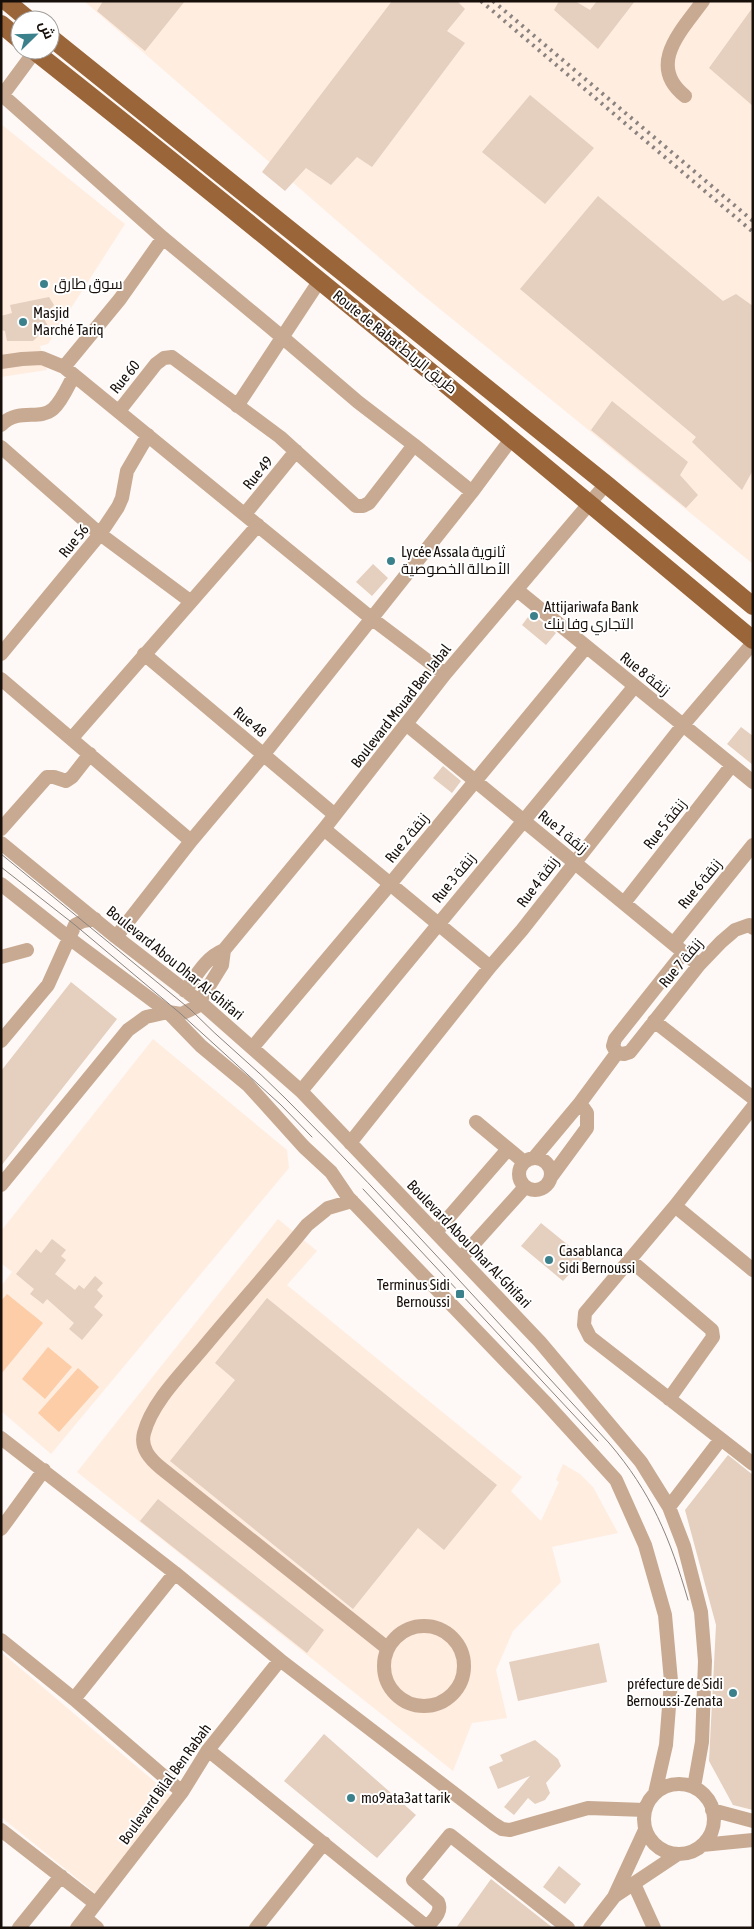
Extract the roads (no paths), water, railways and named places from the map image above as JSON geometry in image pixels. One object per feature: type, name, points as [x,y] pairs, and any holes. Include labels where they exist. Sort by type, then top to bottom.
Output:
[{"type":"main road","points":[[6,1],[17,10]]},
{"type":"main road","name":"Route de Rabat طريق الرباط","points":[[60,45],[606,484],[753,606]]},
{"type":"main road","name":"Route de Rabat طريق الرباط","points":[[46,60],[320,280],[512,438],[753,642]]},
{"type":"street","points":[[684,96],[672,84],[666,63],[674,41],[703,1]]},
{"type":"street","points":[[27,60],[2,95],[163,238],[358,402],[472,492]]},
{"type":"street","points":[[1,425],[20,414],[44,414],[53,409],[69,371],[163,238]]},
{"type":"street","points":[[320,280],[237,406],[296,451],[356,506],[363,506],[369,503],[414,445]]},
{"type":"street","name":"Rue 60","points":[[119,411],[156,364],[164,358],[172,357],[237,406]]},
{"type":"street","points":[[1,362],[42,358],[69,371],[371,618],[444,674]]},
{"type":"street","name":"Rue 56","points":[[1,654],[100,534],[118,507],[122,498],[127,470],[148,435]]},
{"type":"street","points":[[116,937],[472,492],[512,438]]},
{"type":"street","points":[[1,447],[100,534],[190,601]]},
{"type":"street","name":"Rue 49","points":[[245,514],[296,451]]},
{"type":"street","name":"Boulevard Mouad Ben Jabal","points":[[185,991],[206,962],[212,956],[224,950],[335,816],[444,674],[606,484]]},
{"type":"street","points":[[72,738],[258,525]]},
{"type":"street","name":"Rue 8 زنقة","points":[[517,590],[753,782]]},
{"type":"street","name":"Rue 4 زنقة","points":[[350,1143],[490,967],[522,930],[683,725],[753,642]]},
{"type":"street","name":"Rue 2 زنقة","points":[[252,1048],[391,884],[586,647]]},
{"type":"street","name":"Rue 48","points":[[144,654],[335,816]]},
{"type":"street","points":[[1,679],[191,841]]},
{"type":"street","name":"Rue 3 زنقة","points":[[301,1092],[634,687]]},
{"type":"street","name":"Rue 1 زنقة","points":[[406,724],[700,964]]},
{"type":"street","points":[[1,829],[47,777],[66,781],[72,777],[90,754]]},
{"type":"street","name":"Rue 5 زنقة","points":[[624,902],[732,765]]},
{"type":"street","points":[[324,829],[490,967]]},
{"type":"street","name":"Boulevard Abou Dhar Al-Ghifari","points":[[1,843],[116,937],[200,1002],[301,1092],[540,1342],[635,1454],[669,1507],[684,1546],[701,1612],[705,1661],[702,1742],[694,1787]]},
{"type":"street","name":"Rue 6 زنقة","points":[[618,1053],[614,1046],[616,1039],[753,845]]},
{"type":"street","points":[[1,884],[168,1012],[201,1046],[248,1085],[304,1147],[331,1172],[352,1201],[538,1395],[616,1480],[644,1545],[665,1615],[671,1681],[666,1745],[654,1793],[645,1810],[645,1830],[614,1897],[590,1928]]},
{"type":"street","points":[[1,1041],[48,985],[75,925],[95,919]]},
{"type":"street","name":"Rue 7 زنقة","points":[[618,1053],[630,1052],[700,964],[721,942],[735,930],[749,925],[753,928]]},
{"type":"street","points":[[1,958],[28,950]]},
{"type":"street","name":"Boulevard Mouad Ben Jabal","points":[[200,1002],[222,965],[224,950]]},
{"type":"street","points":[[1,1185],[128,1030],[146,1017],[168,1012],[181,1014],[196,1007],[200,1002]]},
{"type":"street","points":[[654,1021],[753,1098]]},
{"type":"street","points":[[580,1104],[587,1113],[587,1128],[551,1176],[546,1186],[541,1189],[530,1190],[525,1187],[521,1183],[519,1172],[580,1104],[618,1053]]},
{"type":"street","points":[[753,1107],[675,1206],[585,1313],[584,1325],[590,1337],[753,1464]]},
{"type":"street","points":[[476,1122],[508,1150],[529,1160],[545,1161],[551,1171],[551,1176]]},
{"type":"street","points":[[436,1232],[508,1150]]},
{"type":"street","points":[[461,1258],[525,1187]]},
{"type":"street","points":[[352,1201],[328,1208],[307,1225],[168,1389],[147,1424],[143,1443],[152,1461],[387,1648]]},
{"type":"street","points":[[675,1206],[753,1270]]},
{"type":"street","points":[[630,1260],[712,1330],[714,1334],[714,1337],[669,1399]]},
{"type":"street","points":[[1,1438],[176,1573],[280,1660],[502,1829],[520,1829],[558,1815],[588,1808],[645,1810]]},
{"type":"street","points":[[669,1507],[721,1439]]},
{"type":"street","points":[[1,1529],[44,1470]]},
{"type":"street","points":[[74,1700],[176,1573]]},
{"type":"street","points":[[420,1625],[434,1626],[447,1632],[457,1642],[463,1655],[464,1669],[461,1683],[453,1695],[443,1702],[428,1706],[406,1703],[396,1695],[386,1679],[383,1660],[387,1648],[395,1637],[406,1629],[420,1625]]},
{"type":"street","points":[[1,1640],[182,1792]]},
{"type":"street","name":"Boulevard Bilal Ben Rabah","points":[[81,1923],[182,1792],[208,1750],[280,1660]]},
{"type":"street","points":[[208,1750],[324,1843],[421,1925],[440,1911],[440,1906],[413,1880],[450,1835],[568,1928]]},
{"type":"street","points":[[645,1830],[654,1844],[661,1849],[678,1854],[691,1852],[702,1845],[710,1835],[713,1823],[712,1810],[708,1800],[694,1787],[678,1784],[666,1786],[654,1793]]},
{"type":"street","points":[[712,1810],[753,1821]]},
{"type":"street","points":[[1,1830],[96,1903]]},
{"type":"street","points":[[702,1845],[753,1840]]},
{"type":"street","points":[[256,1928],[324,1843]]},
{"type":"street","points":[[614,1897],[678,1854]]},
{"type":"street","points":[[19,1928],[61,1876]]},
{"type":"street","points":[[634,1884],[654,1928]]},
{"type":"street","points":[[81,1923],[97,1928]]},
{"type":"tram line","points":[[1,854],[191,1010],[274,1087],[327,1140],[449,1269],[609,1443],[637,1479],[658,1517],[674,1556],[688,1600]]},
{"type":"tram line","points":[[1,867],[75,925],[181,1014],[281,1105],[312,1137]]},
{"type":"tram line","points":[[363,1189],[598,1441]]},
{"type":"railway","points":[[481,1],[753,232]]},
{"type":"railway","points":[[493,1],[753,221]]},
{"type":"place","name":"سوق طارق","points":[[44,284]]},
{"type":"place","name":"Masjid Marché Tariq","points":[[23,322]]},
{"type":"place","name":"Lycée Assala ثانوية الأصالة الخصوصية","points":[[391,561]]},
{"type":"place","name":"Attijariwafa Bank التجاري وفا بنك","points":[[534,616]]},
{"type":"place","name":"Casablanca Sidi Bernoussi","points":[[549,1260]]},
{"type":"place","name":"Terminus Sidi Bernoussi","points":[[460,1294]]},
{"type":"place","name":"préfecture de Sidi Bernoussi-Zenata","points":[[733,1693]]},
{"type":"place","name":"mo9ata3at tarik","points":[[351,1798]]}]
